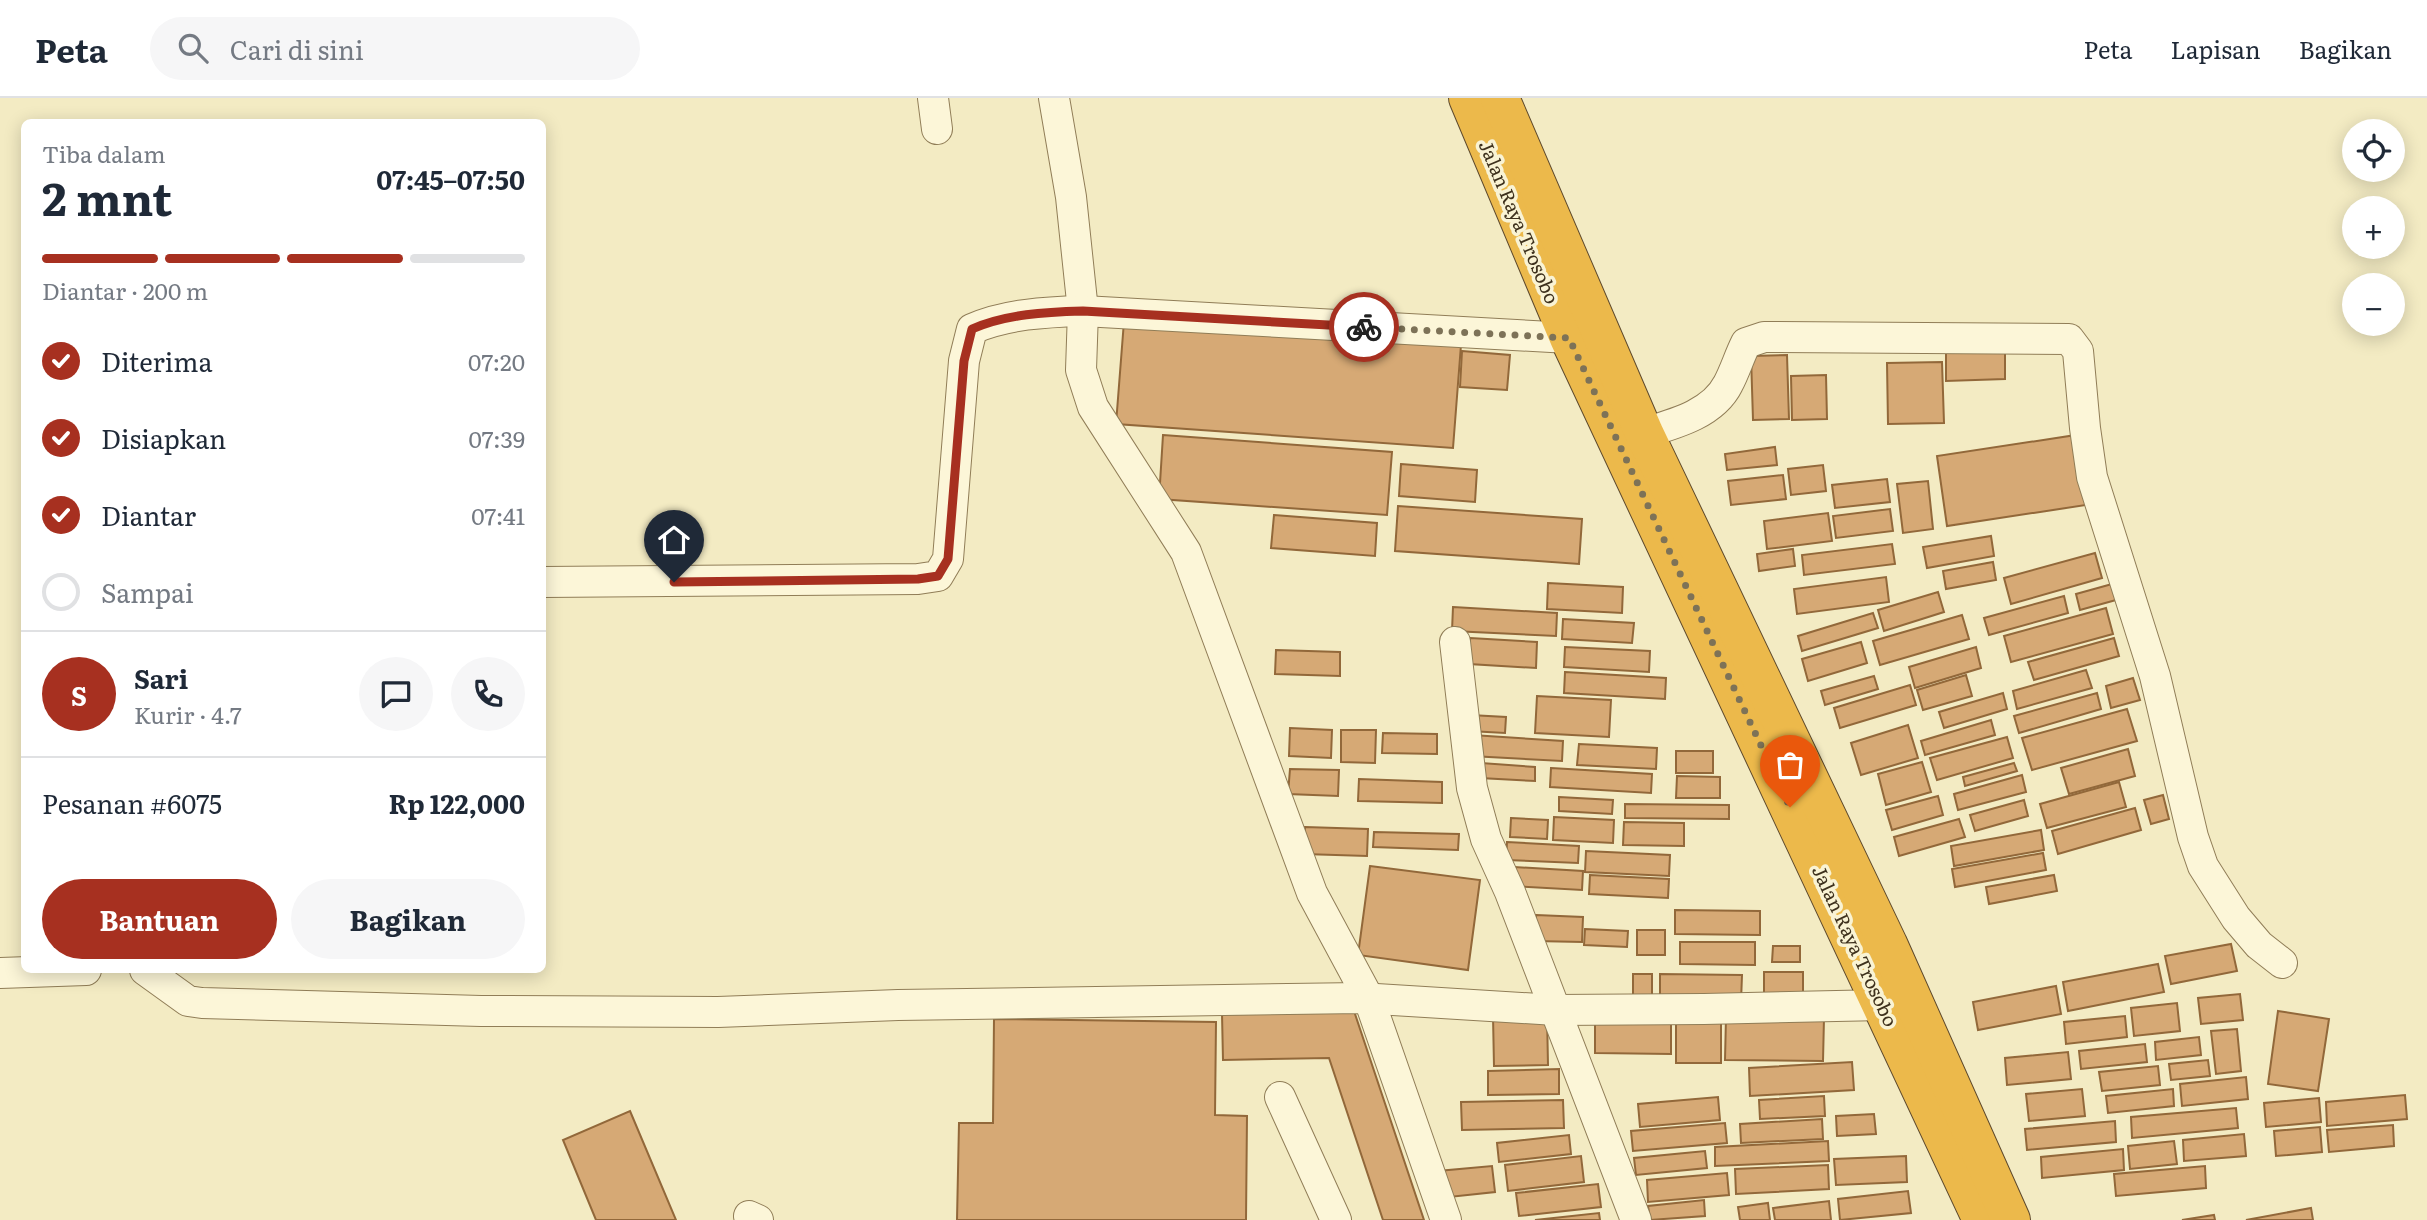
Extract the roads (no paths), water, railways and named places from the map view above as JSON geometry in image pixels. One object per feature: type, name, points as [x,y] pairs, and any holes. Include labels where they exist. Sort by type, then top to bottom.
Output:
[{"type":"highway","name":"Jalan Raya Trosobo","points":[[1468,98],[1569,338],[1900,1020],[2011,1220]]},
{"type":"highway","name":"Jalan Raya Trosobo","points":[[1500,98],[1888,944],[1900,1020],[1982,1220]]},
{"type":"street","points":[[933,98],[937,129]]},
{"type":"street","points":[[1054,98],[1071,197],[1073,311],[1081,370],[1093,407],[1186,552],[1312,893],[1446,1220]]},
{"type":"street","points":[[546,582],[918,579],[938,576],[948,559],[964,361],[972,329],[992,321],[1073,311],[1569,338]]},
{"type":"street","points":[[1654,430],[1696,414],[1713,403],[1727,386],[1746,344],[1764,337],[2069,339],[2078,351],[2084,428],[2092,477],[2155,676],[2193,837],[2203,866],[2236,918],[2259,945],[2283,963]]},
{"type":"street","points":[[1455,642],[1472,788],[1482,826],[1636,1220]]},
{"type":"street","points":[[0,973],[21,972]]},
{"type":"street","points":[[149,973],[188,1001],[202,1003],[481,1011],[718,1012],[912,1005],[1355,998],[1556,1010],[1704,1009],[1900,1020]]},
{"type":"street","points":[[1280,1097],[1336,1220]]}]
